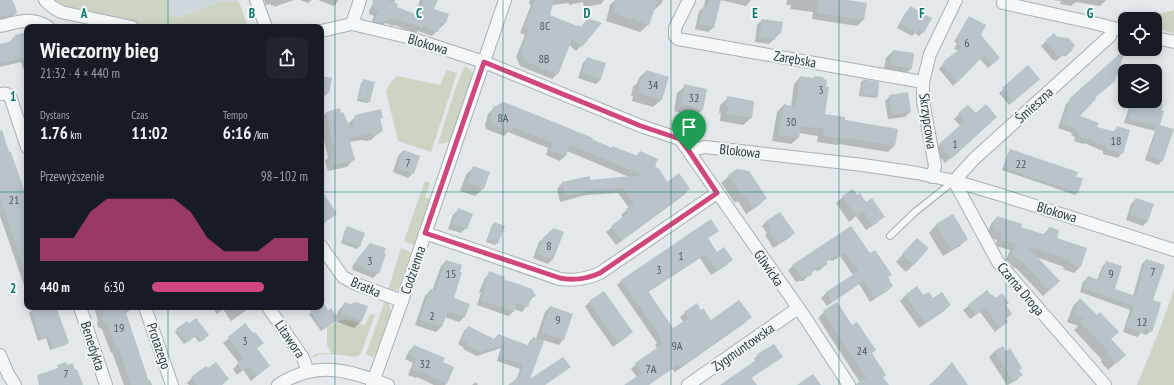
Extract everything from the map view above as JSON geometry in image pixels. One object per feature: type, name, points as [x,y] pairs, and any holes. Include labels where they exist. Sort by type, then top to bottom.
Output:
[{"type":"street","points":[[45,0],[61,12],[118,24]]},
{"type":"street","points":[[256,0],[265,24]]},
{"type":"street","points":[[352,24],[360,0]]},
{"type":"street","name":"Codzienna","points":[[373,382],[505,0]]},
{"type":"street","name":"Zarębska","points":[[689,0],[675,28],[675,36],[678,40],[923,82]]},
{"type":"street","name":"Skrzypcowa","points":[[932,177],[934,166],[923,101],[923,82],[930,54],[956,0]]},
{"type":"street","points":[[1003,3],[1118,29]]},
{"type":"street","points":[[0,26],[27,20],[36,21],[42,24]]},
{"type":"street","name":"Blokowa","points":[[324,30],[352,24],[407,37],[484,62],[641,126],[680,139],[689,151],[705,147],[863,165],[917,173],[954,181],[1005,196],[1174,250]]},
{"type":"street","name":"Śmieszna","points":[[954,181],[974,159],[1110,36],[1113,28]]},
{"type":"street","points":[[1162,39],[1174,42]]},
{"type":"street","points":[[0,94],[5,93],[10,96],[24,138]]},
{"type":"street","name":"Gliwicka","points":[[689,151],[798,308],[849,385]]},
{"type":"street","name":"Czarna Droga","points":[[954,181],[998,262],[1105,385]]},
{"type":"street","points":[[425,233],[560,278],[572,280],[582,279],[592,277],[600,273],[717,193]]},
{"type":"street","name":"Bratka","points":[[324,250],[343,277],[356,284],[402,301]]},
{"type":"street","name":"Zygmuntowska","points":[[688,385],[798,308]]},
{"type":"street","name":"Benedykta","points":[[81,310],[106,385]]},
{"type":"street","name":"Protazego","points":[[147,310],[172,385]]},
{"type":"street","name":"Litawora","points":[[270,310],[303,358],[308,372]]},
{"type":"street","points":[[0,355],[4,375],[15,385]]},
{"type":"street","points":[[278,385],[288,379],[308,372],[328,370],[355,373],[373,382],[388,385]]},
{"type":"lane","points":[[890,236],[915,212],[954,181]]},
{"type":"shaded area","points":[[169,0],[238,0],[239,2],[223,1],[179,17],[169,15],[167,7]]},
{"type":"green space","points":[[52,0],[169,0],[167,7],[169,15],[179,17],[223,1],[239,2],[247,24],[132,24],[59,8]]},
{"type":"green space","points":[[1174,10],[1174,34],[1162,28],[1162,13]]},
{"type":"green space","points":[[465,66],[471,70],[471,82],[451,140],[442,144],[438,143],[456,87]]},
{"type":"green space","points":[[447,70],[457,73],[431,152],[398,141],[386,91],[390,84],[397,76],[440,85]]},
{"type":"green space","points":[[425,181],[430,183],[425,197],[431,199],[415,244],[413,245],[404,241]]},
{"type":"green space","points":[[401,248],[411,253],[399,288],[396,291],[388,290]]},
{"type":"green space","points":[[1174,290],[1174,385],[1137,385],[1159,331]]},
{"type":"green space","points":[[385,301],[389,304],[391,311],[379,349],[373,357],[367,355],[366,353]]},
{"type":"green space","points":[[370,314],[375,315],[361,353],[358,356],[354,357],[328,354],[310,358],[316,354],[331,353],[327,345],[327,328],[342,320],[353,321],[365,325]]},
{"type":"building","points":[[0,0],[12,0],[17,13],[0,17]]},
{"type":"building","points":[[372,0],[387,0],[398,4],[397,7],[418,15],[423,0],[438,0],[434,9],[449,14],[446,23],[441,22],[438,32],[423,26],[422,28],[400,20],[389,18],[388,22],[374,22],[379,11],[374,9],[375,6]]},
{"type":"building","points":[[535,0],[554,0],[550,15],[577,26],[578,25],[581,27],[588,18],[602,23],[582,47],[572,39],[558,75],[525,61],[521,51],[529,30],[524,28]]},
{"type":"building","points":[[616,0],[658,0],[649,25],[613,13]]},
{"type":"building","points":[[709,0],[721,0],[714,28],[699,24],[704,5],[708,6]]},
{"type":"building","points":[[819,0],[848,0],[867,3],[864,20],[817,13]]},
{"type":"building","points":[[910,6],[932,18],[924,33],[919,29],[917,33],[901,24]]},
{"type":"building","points":[[969,16],[986,25],[981,35],[1000,58],[992,65],[984,55],[957,83],[942,64],[962,47],[957,44],[960,39],[957,38]]},
{"type":"building","points":[[762,19],[783,22],[781,34],[776,33],[775,40],[759,37]]},
{"type":"building","points":[[24,33],[24,58],[0,63],[0,44],[13,41],[12,38],[15,37],[15,35]]},
{"type":"building","points":[[1054,33],[1057,37],[1069,38],[1075,46],[1072,51],[1062,56],[1058,56],[1045,41]]},
{"type":"building","points":[[893,50],[914,53],[912,69],[890,65]]},
{"type":"building","points":[[1118,55],[1124,56],[1121,64],[1118,64],[1118,72],[1115,81],[1095,98],[1096,99],[1080,116],[1099,123],[1097,127],[1116,132],[1117,126],[1130,130],[1123,154],[1107,149],[1107,147],[1089,139],[1088,140],[1078,136],[1079,132],[1075,130],[1076,129],[1062,123],[1070,98]]},
{"type":"building","points":[[587,57],[606,63],[601,79],[582,73]]},
{"type":"building","points":[[1028,65],[1040,79],[1013,102],[1002,88]]},
{"type":"building","points":[[646,70],[669,77],[662,100],[639,93],[640,89],[638,88]]},
{"type":"building","points":[[800,76],[814,78],[815,76],[824,77],[823,79],[827,80],[826,87],[829,87],[825,114],[845,117],[845,120],[898,129],[895,146],[823,136],[824,129],[801,126],[799,138],[778,135],[784,104],[796,107]]},
{"type":"building","points":[[324,77],[332,78],[329,93],[324,92]]},
{"type":"building","points":[[363,79],[375,82],[370,102],[359,99]]},
{"type":"building","points":[[863,79],[879,82],[878,97],[861,94]]},
{"type":"building","points":[[684,84],[707,89],[703,110],[691,108],[691,106],[681,104]]},
{"type":"building","points":[[908,92],[911,112],[892,115],[889,95]]},
{"type":"building","points":[[727,96],[754,101],[752,118],[727,114]]},
{"type":"building","points":[[504,102],[593,138],[592,139],[612,148],[612,146],[638,156],[640,151],[658,159],[655,166],[660,170],[667,182],[679,173],[690,189],[622,240],[611,226],[628,213],[626,209],[634,203],[623,188],[592,190],[565,197],[562,182],[590,176],[590,180],[642,175],[570,145],[566,156],[550,150],[553,143],[513,127],[511,131],[492,124],[490,119],[493,107]]},
{"type":"building","points":[[986,104],[997,117],[951,159],[939,144],[965,121],[958,113],[968,105],[976,113]]},
{"type":"building","points":[[1163,104],[1162,110],[1164,111],[1160,125],[1174,129],[1163,161],[1148,156],[1155,137],[1155,126],[1128,119],[1131,108],[1162,108]]},
{"type":"building","points":[[340,108],[341,113],[343,112],[352,131],[355,115],[381,109],[383,118],[380,118],[383,130],[379,134],[375,135],[370,133],[349,138],[355,160],[334,165],[332,154],[335,153],[326,112]]},
{"type":"building","points":[[2,130],[9,152],[11,152],[24,190],[24,269],[0,198],[0,131]]},
{"type":"building","points":[[1010,149],[1078,172],[1076,177],[1083,178],[1078,193],[1004,168]]},
{"type":"building","points":[[403,150],[420,156],[414,174],[397,168]]},
{"type":"building","points":[[473,166],[490,172],[484,189],[467,183]]},
{"type":"building","points":[[737,169],[749,171],[767,198],[753,208],[746,195],[743,196],[728,175]]},
{"type":"building","points":[[853,189],[857,195],[860,193],[866,202],[872,198],[885,217],[872,225],[863,211],[856,216],[842,196]]},
{"type":"building","points":[[324,194],[337,214],[324,223]]},
{"type":"building","points":[[1136,198],[1154,204],[1148,221],[1130,215]]},
{"type":"building","points":[[458,208],[473,214],[467,229],[452,224]]},
{"type":"building","points":[[780,212],[795,233],[778,244],[769,230],[771,228],[766,221]]},
{"type":"building","points":[[953,214],[968,239],[951,250],[936,224]]},
{"type":"building","points":[[997,216],[1022,224],[1021,227],[1046,235],[1049,227],[1059,230],[1057,238],[1087,248],[1081,267],[1069,263],[1070,260],[1027,246],[1060,281],[1049,291],[1023,262],[1021,263],[1012,254],[1016,244],[1001,240],[1002,234],[997,232],[993,227]]},
{"type":"building","points":[[711,219],[719,231],[708,238],[717,252],[724,247],[733,260],[717,271],[705,254],[648,291],[673,328],[689,318],[684,312],[697,303],[701,310],[703,308],[711,320],[739,300],[752,317],[680,367],[678,364],[649,385],[624,385],[642,373],[635,363],[663,344],[660,339],[661,338],[621,280]]},
{"type":"building","points":[[494,222],[505,226],[498,244],[487,239]]},
{"type":"building","points":[[347,226],[365,233],[360,247],[342,240]]},
{"type":"building","points":[[851,226],[870,253],[875,250],[892,275],[888,277],[893,286],[875,298],[864,280],[832,302],[826,292],[858,271],[845,252],[839,257],[835,256],[831,258],[827,261],[827,265],[823,267],[820,266],[812,271],[812,275],[808,277],[805,276],[802,278],[792,265]]},
{"type":"building","points":[[553,228],[564,232],[553,260],[537,254],[544,236],[547,237],[549,231],[551,232]]},
{"type":"building","points":[[917,238],[929,248],[914,265],[902,254]]},
{"type":"building","points":[[370,243],[386,248],[384,253],[386,254],[379,274],[360,267],[356,263],[357,259]]},
{"type":"building","points":[[1146,259],[1165,265],[1153,300],[1161,303],[1158,314],[1152,332],[1144,329],[1143,333],[1126,327],[1134,306],[1083,288],[1088,276],[1099,280],[1106,261],[1122,266],[1115,289],[1135,296],[1142,277],[1140,276]]},
{"type":"building","points":[[446,260],[462,265],[460,272],[462,272],[454,298],[470,304],[465,317],[448,311],[442,327],[419,320],[430,289],[435,291]]},
{"type":"building","points":[[489,271],[505,277],[504,280],[532,289],[536,296],[531,298],[528,307],[517,303],[514,312],[481,300],[486,288],[484,287]]},
{"type":"building","points":[[917,286],[923,295],[929,292],[933,298],[942,292],[951,305],[925,323],[905,295]]},
{"type":"building","points":[[987,290],[996,298],[1002,293],[1009,303],[1006,305],[1012,314],[1006,319],[1008,322],[1000,328],[985,308],[976,315],[968,305]]},
{"type":"building","points":[[604,291],[633,332],[618,343],[589,301]]},
{"type":"building","points":[[1080,298],[1097,315],[1100,312],[1119,332],[1111,339],[1126,355],[1116,364],[1107,354],[1109,352],[1080,322],[1084,318],[1074,314]]},
{"type":"building","points":[[345,302],[352,305],[353,302],[356,302],[368,306],[362,321],[341,314]]},
{"type":"building","points":[[837,302],[852,325],[857,322],[876,350],[872,353],[886,375],[883,377],[889,385],[856,385],[866,378],[823,311]]},
{"type":"building","points":[[324,304],[328,310],[331,308],[339,319],[323,330],[310,311],[324,310]]},
{"type":"building","points":[[550,306],[573,314],[564,340],[541,333]]},
{"type":"building","points":[[32,310],[57,310],[69,343],[53,349],[48,336],[41,339]]},
{"type":"building","points":[[102,310],[125,310],[150,385],[131,385],[118,347],[116,348],[108,324],[104,322],[102,317]]},
{"type":"building","points":[[196,318],[209,335],[202,341],[197,335],[187,343],[176,329],[187,321],[189,323]]},
{"type":"building","points":[[245,323],[264,343],[257,348],[270,366],[257,376],[249,366],[242,370],[237,363],[243,358],[228,337]]},
{"type":"building","points":[[468,326],[496,340],[498,334],[530,346],[533,337],[544,341],[530,379],[563,357],[571,367],[545,385],[508,385],[519,377],[523,365],[500,357],[504,345],[481,352],[467,345],[467,343],[461,340]]},
{"type":"building","points":[[774,344],[783,357],[751,377],[757,385],[720,385],[759,358],[757,354]]},
{"type":"building","points":[[414,345],[445,358],[443,362],[454,367],[447,384],[422,372],[422,374],[412,370],[417,358],[409,354]]},
{"type":"building","points":[[1003,346],[1006,351],[1010,348],[1022,368],[1019,370],[1023,375],[1013,381],[994,351]]},
{"type":"building","points":[[66,362],[67,365],[73,363],[83,385],[39,385],[37,375],[58,368],[57,365]]},
{"type":"building","points":[[216,362],[229,379],[221,385],[197,385],[191,377],[206,366],[208,368]]},
{"type":"building","points":[[952,362],[968,385],[929,385],[940,375]]},
{"type":"building","points":[[813,374],[821,385],[797,385]]},
{"type":"route","points":[[484,62],[641,126],[680,139],[689,151],[717,193],[592,277],[572,280],[560,278],[425,233],[484,62]]}]
